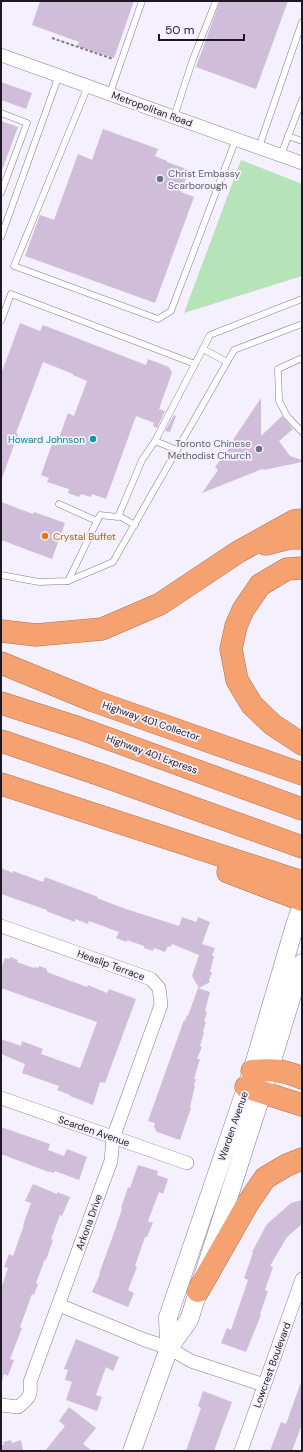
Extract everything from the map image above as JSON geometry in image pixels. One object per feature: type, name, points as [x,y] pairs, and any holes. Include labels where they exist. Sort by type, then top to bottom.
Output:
[{"type":"highway","points":[[1,631],[36,635],[102,629],[160,604],[238,552],[294,521],[302,520]]},
{"type":"highway","points":[[238,552],[289,538],[302,538]]},
{"type":"highway","points":[[302,568],[287,569],[260,585],[243,610],[236,626],[231,649],[237,680],[252,705],[273,725],[302,744]]},
{"type":"highway","name":"Highway 401 Collector","points":[[1,663],[94,701],[302,774]]},
{"type":"highway","points":[[1,696],[79,728]]},
{"type":"highway","name":"Highway 401 Express","points":[[1,703],[79,728],[302,809]]},
{"type":"highway","points":[[1,741],[102,775],[302,847]]},
{"type":"highway","points":[[8,787],[302,882]]},
{"type":"highway","points":[[8,787],[128,838],[244,877],[302,900]]},
{"type":"highway","points":[[257,1080],[290,1072],[302,1078]]},
{"type":"highway","points":[[257,1080],[302,1106]]},
{"type":"highway","points":[[198,1291],[248,1203],[265,1178],[287,1164],[302,1159]]},
{"type":"main road","name":"Warden Avenue","points":[[132,1451],[169,1348],[189,1320],[257,1080],[294,925],[302,905]]},
{"type":"main road","name":"Warden Avenue","points":[[169,1348],[168,1317],[302,963]]},
{"type":"street","name":"Metropolitan Road","points":[[1,55],[302,163]]},
{"type":"street","name":"Heaslip Terrace","points":[[1,926],[151,979],[159,988],[161,1005],[113,1138]]},
{"type":"street","name":"Scarden Avenue","points":[[1,1098],[187,1163]]},
{"type":"street","name":"Arkona Drive","points":[[1,1405],[18,1407],[27,1400],[31,1391],[30,1382],[112,1158],[113,1138]]},
{"type":"street","name":"Lowcrest Boulevard","points":[[240,1451],[302,1279]]},
{"type":"street","points":[[59,1305],[145,1340],[169,1348],[191,1361],[264,1385]]},
{"type":"lane","points":[[110,94],[142,1]]},
{"type":"lane","points":[[174,117],[216,1]]},
{"type":"lane","points":[[258,147],[302,22]]},
{"type":"lane","points":[[1,237],[59,75]]},
{"type":"lane","points":[[88,86],[14,266],[158,319],[171,311],[236,139]]},
{"type":"lane","points":[[281,155],[302,100]]},
{"type":"lane","points":[[1,113],[27,123],[1,193]]},
{"type":"lane","points":[[288,136],[302,141]]},
{"type":"lane","points":[[1,321],[11,294],[195,364]]},
{"type":"lane","points":[[119,516],[142,460],[155,441],[210,335],[302,299]]},
{"type":"lane","points":[[1,575],[38,582],[68,581],[113,562],[234,350],[302,324]]},
{"type":"lane","points":[[203,349],[227,362]]},
{"type":"lane","points":[[302,358],[278,369],[279,401],[287,416],[302,432]]},
{"type":"lane","points":[[155,441],[177,450]]},
{"type":"lane","points":[[59,504],[97,521]]},
{"type":"lane","points":[[68,581],[100,516],[119,516],[134,525]]},
{"type":"path","points":[[52,38],[121,62]]},
{"type":"green space","points":[[241,160],[302,184],[302,276],[184,313]]},
{"type":"building","points":[[40,1],[134,1],[114,58],[77,46],[79,42],[32,25]]},
{"type":"building","points":[[220,1],[288,1],[256,89],[196,67]]},
{"type":"building","points":[[1,82],[32,93],[26,109],[1,100]]},
{"type":"building","points":[[1,121],[18,127],[2,170],[1,169]]},
{"type":"building","points":[[103,129],[158,149],[155,156],[189,170],[181,192],[194,197],[155,303],[25,256],[40,215],[54,220],[78,154],[92,160]]},
{"type":"building","name":"Howard Johnson","points":[[20,323],[40,331],[43,325],[146,365],[148,359],[169,367],[172,373],[159,409],[165,411],[157,428],[153,426],[154,423],[136,416],[106,499],[92,494],[91,497],[81,494],[79,497],[68,493],[69,489],[47,482],[49,478],[41,475],[52,444],[56,446],[68,413],[74,416],[87,381],[43,362],[16,433],[18,434],[1,478],[1,374]]},
{"type":"building","name":"Toronto Chinese Methodist Church","points":[[261,398],[261,436],[282,416],[293,429],[279,441],[290,456],[302,460],[302,462],[264,470],[262,469],[202,493],[218,470],[215,467],[234,441],[233,440]]},
{"type":"building","points":[[174,415],[176,416],[170,432],[165,431]]},
{"type":"building","points":[[1,502],[33,514],[34,512],[65,523],[52,559],[1,540]]},
{"type":"building","points":[[1,868],[43,882],[45,877],[123,908],[179,926],[182,917],[196,922],[198,917],[210,922],[202,944],[215,948],[212,956],[214,956],[210,972],[212,972],[209,980],[210,982],[199,988],[192,976],[199,955],[172,944],[171,947],[168,946],[165,952],[154,948],[153,951],[127,940],[127,942],[116,938],[119,932],[89,921],[88,924],[75,919],[75,922],[46,911],[47,910],[1,894]]},
{"type":"building","points":[[10,957],[18,960],[17,962],[34,968],[38,968],[39,966],[47,969],[47,972],[87,987],[88,985],[107,993],[109,989],[136,999],[105,1083],[100,1082],[93,1105],[57,1090],[59,1086],[22,1073],[25,1064],[1,1054],[1,1039],[21,1046],[22,1041],[43,1049],[41,1054],[80,1068],[97,1022],[1,988],[1,969],[5,958],[9,959]]},
{"type":"building","points":[[198,988],[210,992],[205,1011],[207,1012],[204,1021],[206,1022],[200,1046],[202,1047],[197,1059],[200,1059],[194,1079],[196,1079],[191,1108],[180,1140],[157,1132],[154,1127],[155,1123],[148,1121],[184,1020],[185,1021],[187,1015],[188,1016]]},
{"type":"building","points":[[1,1127],[50,1144],[48,1150],[64,1156],[67,1149],[87,1157],[79,1180],[55,1171],[54,1173],[46,1171],[1,1154]]},
{"type":"building","points":[[138,1165],[158,1171],[157,1175],[168,1179],[163,1194],[159,1192],[148,1221],[153,1223],[147,1237],[145,1237],[135,1266],[137,1267],[128,1290],[134,1293],[128,1307],[92,1292],[100,1274],[128,1187],[130,1188]]},
{"type":"building","points":[[33,1184],[57,1194],[57,1192],[70,1197],[62,1216],[60,1215],[51,1239],[53,1240],[46,1260],[45,1259],[36,1283],[38,1284],[34,1295],[32,1294],[20,1327],[22,1328],[10,1359],[14,1360],[8,1376],[4,1374],[2,1381],[1,1289],[8,1268],[4,1267],[9,1254],[13,1256],[24,1225],[31,1203],[25,1201]]},
{"type":"building","points":[[302,1200],[302,1224],[287,1237],[270,1266],[273,1267],[265,1290],[268,1291],[260,1314],[261,1315],[246,1352],[221,1343],[227,1328],[231,1330],[248,1280],[244,1278],[253,1253],[252,1252],[267,1224],[291,1203]]},
{"type":"building","points":[[76,1339],[119,1357],[113,1371],[106,1367],[96,1395],[102,1397],[97,1411],[66,1400],[72,1382],[65,1380],[68,1370],[64,1369]]},
{"type":"building","points":[[301,1382],[302,1424],[292,1451],[270,1451],[281,1422],[286,1424]]},
{"type":"building","points":[[203,1391],[232,1402],[214,1451],[186,1451],[201,1408],[198,1406]]},
{"type":"building","points":[[69,1407],[96,1428],[83,1444],[92,1451],[45,1451],[65,1426],[59,1421]]},
{"type":"building","points":[[11,1440],[12,1443],[21,1440],[23,1451],[1,1451],[1,1445],[4,1445],[3,1442]]},
{"type":"place","name":"Christ Embassy Scarborough","points":[[160,179]]},
{"type":"place","name":"Howard Johnson","points":[[93,439]]},
{"type":"place","name":"Toronto Chinese Methodist Church","points":[[259,449]]},
{"type":"place","name":"Crystal Buffet","points":[[45,536]]}]
